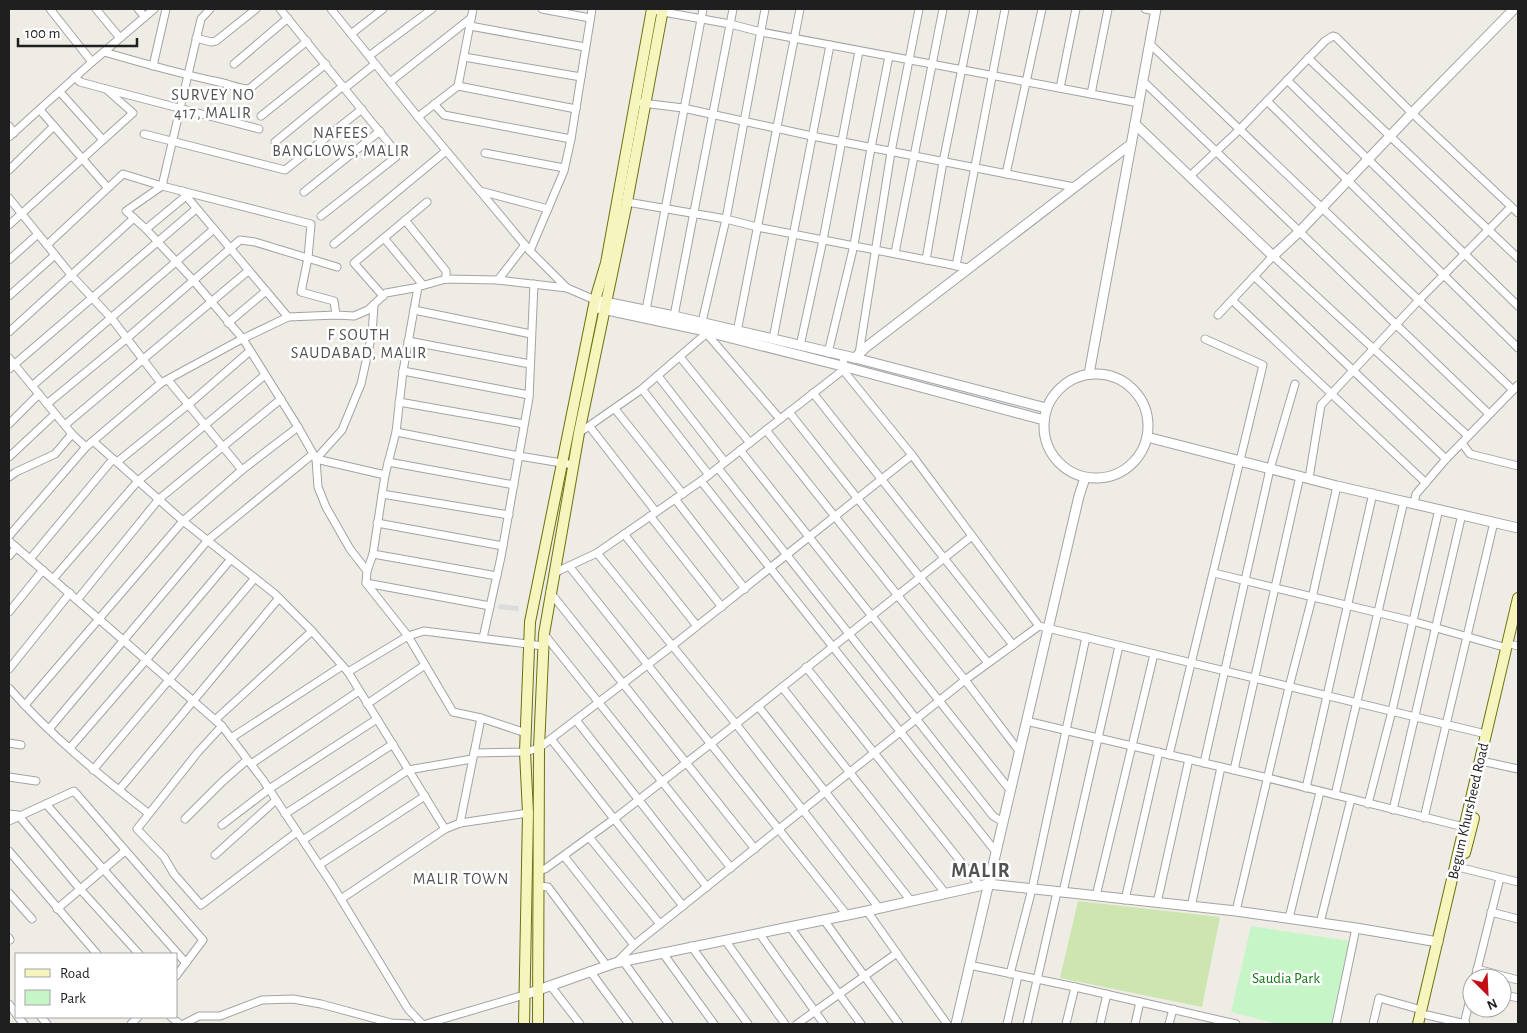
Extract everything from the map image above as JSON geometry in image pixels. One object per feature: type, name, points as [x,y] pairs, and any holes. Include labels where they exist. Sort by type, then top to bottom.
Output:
[{"type":"main road","points":[[524,1024],[528,813],[525,752],[530,622],[594,304],[606,264],[640,103],[657,10]]},
{"type":"main road","points":[[538,1024],[539,748],[544,634],[580,433],[627,202],[640,103]]},
{"type":"main road","name":"Begum Khursheed Road","points":[[1513,647],[1518,598]]},
{"type":"main road","name":"Begum Khursheed Road","points":[[1418,1024],[1424,1016],[1462,868],[1465,839],[1464,827],[1486,734],[1518,625]]},
{"type":"main road","name":"Begum Khursheed Road","points":[[1424,1016],[1438,942],[1486,762],[1500,691]]},
{"type":"street","points":[[50,9],[92,62]]},
{"type":"street","points":[[96,9],[120,38]]},
{"type":"street","points":[[138,9],[145,16]]},
{"type":"street","points":[[9,126],[11,135],[154,9]]},
{"type":"street","points":[[153,66],[166,9]]},
{"type":"street","points":[[210,9],[201,19],[162,186],[126,211],[146,229],[193,280],[243,339],[298,427],[314,457],[318,487],[326,507],[350,549],[366,571]]},
{"type":"street","points":[[196,38],[211,42],[216,41],[256,9]]},
{"type":"street","points":[[280,9],[396,152],[396,157],[321,216]]},
{"type":"street","points":[[332,9],[418,117],[528,248],[567,288],[594,304],[1044,420]]},
{"type":"street","points":[[351,34],[383,9]]},
{"type":"street","points":[[369,56],[432,9]]},
{"type":"street","points":[[418,117],[458,86],[473,9]]},
{"type":"street","points":[[542,9],[590,18]]},
{"type":"street","points":[[498,280],[528,248],[548,209],[564,168],[572,139],[592,9]]},
{"type":"street","points":[[646,310],[703,9]]},
{"type":"street","points":[[674,316],[733,9]]},
{"type":"street","points":[[702,322],[726,219],[765,9]]},
{"type":"street","points":[[737,332],[800,9]]},
{"type":"street","points":[[857,356],[891,152],[919,9]]},
{"type":"street","points":[[895,253],[943,9]]},
{"type":"street","points":[[926,260],[943,162],[974,9]]},
{"type":"street","points":[[956,266],[1005,9]]},
{"type":"street","points":[[1006,174],[1042,9]]},
{"type":"street","points":[[1060,88],[1076,9]]},
{"type":"street","points":[[1091,94],[1108,9]]},
{"type":"street","points":[[1090,374],[1156,10],[1145,9]]},
{"type":"street","points":[[1218,315],[1514,9]]},
{"type":"street","points":[[657,10],[761,32],[1139,103]]},
{"type":"street","points":[[234,64],[288,18]]},
{"type":"street","points":[[390,82],[471,18]]},
{"type":"street","points":[[470,26],[585,47]]},
{"type":"street","points":[[1190,176],[1239,130],[1325,40],[1336,36],[1412,113],[1518,213]]},
{"type":"street","points":[[104,52],[188,76],[249,89],[307,41]]},
{"type":"street","points":[[1150,44],[1419,300],[1516,388],[1462,442],[1409,502],[1378,613],[1335,796]]},
{"type":"street","points":[[773,339],[830,45]]},
{"type":"street","points":[[800,346],[824,240],[859,50]]},
{"type":"street","points":[[828,352],[854,245],[889,56]]},
{"type":"street","points":[[464,57],[581,77]]},
{"type":"street","points":[[1308,58],[1518,258]]},
{"type":"street","points":[[261,116],[326,64]]},
{"type":"street","points":[[275,142],[375,64]]},
{"type":"street","points":[[75,77],[80,82],[259,129]]},
{"type":"street","points":[[1287,80],[1518,306]]},
{"type":"street","points":[[1143,81],[1490,414]]},
{"type":"street","points":[[458,86],[576,109]]},
{"type":"street","points":[[9,225],[133,113],[106,89]]},
{"type":"street","points":[[60,92],[103,140]]},
{"type":"street","points":[[1267,101],[1518,348]]},
{"type":"street","points":[[640,103],[683,108],[871,148],[1074,187]]},
{"type":"street","points":[[434,104],[444,115],[572,139]]},
{"type":"street","points":[[144,134],[285,170],[362,109]]},
{"type":"street","points":[[40,110],[107,187]]},
{"type":"street","points":[[1135,124],[1273,256],[1468,436]]},
{"type":"street","points":[[9,170],[54,126]]},
{"type":"street","points":[[304,192],[380,131]]},
{"type":"street","points":[[857,356],[968,268],[1131,144]]},
{"type":"street","points":[[334,244],[446,150]]},
{"type":"street","points":[[485,153],[564,168]]},
{"type":"street","points":[[47,244],[123,174],[184,194],[311,224],[308,258],[301,292],[334,301],[336,315]]},
{"type":"street","points":[[480,191],[548,209]]},
{"type":"street","points":[[184,194],[288,317]]},
{"type":"street","points":[[146,229],[184,194]]},
{"type":"street","points":[[9,198],[72,276],[112,319],[161,384]]},
{"type":"street","points":[[383,296],[354,263],[427,202]]},
{"type":"street","points":[[627,202],[726,219],[757,227],[968,268]]},
{"type":"street","points":[[1234,770],[1275,589],[1321,405],[1396,324],[1511,206]]},
{"type":"street","points":[[12,367],[196,208]]},
{"type":"street","points":[[9,332],[134,218]]},
{"type":"street","points":[[405,220],[446,270],[446,280]]},
{"type":"street","points":[[32,386],[214,230]]},
{"type":"street","points":[[9,260],[38,234]]},
{"type":"street","points":[[384,238],[420,286]]},
{"type":"street","points":[[47,404],[126,340],[240,240],[244,239],[338,267]]},
{"type":"street","points":[[9,296],[55,255]]},
{"type":"street","points":[[65,426],[248,271]]},
{"type":"street","points":[[1254,276],[1446,460]]},
{"type":"street","points":[[9,536],[86,447],[161,384],[243,339],[288,317],[354,316],[368,310],[386,293],[446,280],[498,280],[567,288]]},
{"type":"street","points":[[483,638],[509,515],[529,395],[534,284]]},
{"type":"street","points":[[420,286],[403,371],[396,432],[385,475],[373,554],[366,571],[366,583],[408,636],[453,712],[481,718],[526,733]]},
{"type":"street","points":[[228,323],[266,292]]},
{"type":"street","points":[[1232,300],[1426,483]]},
{"type":"street","points":[[49,729],[208,540],[314,457],[342,430],[361,384],[372,334],[374,305]]},
{"type":"street","points":[[605,306],[646,310],[844,356],[857,356],[1046,408]]},
{"type":"street","points":[[414,310],[531,334]]},
{"type":"street","points":[[580,433],[642,389],[708,333]]},
{"type":"street","points":[[708,333],[780,419]]},
{"type":"street","points":[[1169,754],[1263,365],[1205,339]]},
{"type":"street","points":[[408,341],[530,364]]},
{"type":"street","points":[[30,559],[115,460],[189,404],[250,351]]},
{"type":"street","points":[[554,573],[597,553],[701,481],[842,368],[844,356]]},
{"type":"street","points":[[680,357],[750,443]]},
{"type":"street","points":[[9,358],[12,367],[32,386],[72,434],[86,447]]},
{"type":"street","points":[[842,368],[1044,626],[1192,664],[1486,734]]},
{"type":"street","points":[[403,371],[529,395]]},
{"type":"street","points":[[1090,374],[1106,374],[1122,380],[1134,390],[1144,404],[1148,420],[1147,437],[1142,452],[1131,465],[1118,474],[1102,478],[1085,478],[1071,473],[1059,465],[1050,453],[1045,440],[1044,420],[1046,408],[1051,398],[1062,386],[1075,378],[1090,374]]},
{"type":"street","points":[[53,580],[138,481],[265,375]]},
{"type":"street","points":[[658,376],[725,462]]},
{"type":"street","points":[[168,380],[242,470]]},
{"type":"street","points":[[1204,763],[1270,469],[1295,384]]},
{"type":"street","points":[[642,389],[709,475]]},
{"type":"street","points":[[813,393],[1013,645]]},
{"type":"street","points":[[9,424],[39,394]]},
{"type":"street","points":[[77,600],[159,499],[281,399]]},
{"type":"street","points":[[399,402],[524,424]]},
{"type":"street","points":[[615,409],[682,494]]},
{"type":"street","points":[[789,412],[988,663]]},
{"type":"street","points":[[9,457],[55,414]]},
{"type":"street","points":[[25,705],[183,520],[242,470],[298,427]]},
{"type":"street","points":[[590,427],[722,607]]},
{"type":"street","points":[[766,430],[965,680],[1019,751]]},
{"type":"street","points":[[396,432],[574,465]]},
{"type":"street","points":[[10,475],[55,454],[72,434]]},
{"type":"street","points":[[1147,437],[1337,486],[1518,528]]},
{"type":"street","points":[[94,441],[183,520],[279,598],[312,631],[348,672],[445,829]]},
{"type":"street","points":[[1462,442],[1470,454],[1518,466]]},
{"type":"street","points":[[740,450],[1010,790]]},
{"type":"street","points":[[303,840],[408,770],[473,756],[525,752],[539,748],[745,589],[912,455]]},
{"type":"street","points":[[314,457],[385,475]]},
{"type":"street","points":[[388,462],[514,485]]},
{"type":"street","points":[[718,468],[992,816],[1002,822]]},
{"type":"street","points":[[956,1024],[970,966],[984,885],[996,852],[1026,721],[1044,626],[1085,478]]},
{"type":"street","points":[[701,481],[996,852]]},
{"type":"street","points":[[1236,911],[1312,598],[1337,486]]},
{"type":"street","points":[[382,494],[509,515]]},
{"type":"street","points":[[1306,788],[1373,494]]},
{"type":"street","points":[[675,499],[745,589]]},
{"type":"street","points":[[1368,804],[1392,711],[1439,509]]},
{"type":"street","points":[[1393,810],[1462,514]]},
{"type":"street","points":[[1424,818],[1494,522]]},
{"type":"street","points":[[377,523],[503,546]]},
{"type":"street","points":[[624,534],[697,626]]},
{"type":"street","points":[[538,871],[545,869],[564,856],[639,800],[972,536]]},
{"type":"street","points":[[9,541],[222,726],[269,789],[319,864],[408,1009],[422,1024]]},
{"type":"street","points":[[9,556],[16,548]]},
{"type":"street","points":[[597,553],[736,724],[879,908]]},
{"type":"street","points":[[373,554],[497,576]]},
{"type":"street","points":[[70,748],[231,559]]},
{"type":"street","points":[[569,566],[778,831],[847,915]]},
{"type":"street","points":[[9,612],[43,570]]},
{"type":"street","points":[[1214,573],[1513,647]]},
{"type":"street","points":[[94,770],[255,578]]},
{"type":"street","points":[[366,583],[490,606]]},
{"type":"street","points":[[550,592],[755,849]]},
{"type":"street","points":[[9,669],[70,594]]},
{"type":"street","points":[[119,790],[192,700],[279,598]]},
{"type":"street","points":[[615,963],[634,945],[965,680],[1013,645],[1044,626]]},
{"type":"street","points":[[215,720],[312,631]]},
{"type":"street","points":[[348,672],[408,636],[424,631],[543,646]]},
{"type":"street","points":[[544,634],[731,868]]},
{"type":"street","points":[[1007,1024],[1014,975],[1086,637]]},
{"type":"street","points":[[1027,1024],[1119,646]]},
{"type":"street","points":[[1096,896],[1154,654]]},
{"type":"street","points":[[368,704],[426,665]]},
{"type":"street","points":[[231,738],[342,666]]},
{"type":"street","points":[[806,667],[874,753],[984,885]]},
{"type":"street","points":[[782,687],[946,894]]},
{"type":"street","points":[[9,688],[49,729],[94,770],[148,813]]},
{"type":"street","points":[[185,819],[222,782],[249,762],[359,691]]},
{"type":"street","points":[[758,706],[912,901]]},
{"type":"street","points":[[222,825],[269,789],[377,718]]},
{"type":"street","points":[[460,823],[481,718]]},
{"type":"street","points":[[576,720],[707,887]]},
{"type":"street","points":[[1026,721],[1169,754],[1464,827]]},
{"type":"street","points":[[222,726],[198,752],[137,829],[164,857],[174,874],[201,905],[297,832]]},
{"type":"street","points":[[551,739],[683,906]]},
{"type":"street","points":[[9,743],[21,745]]},
{"type":"street","points":[[285,814],[392,744]]},
{"type":"street","points":[[1125,900],[1159,752]]},
{"type":"street","points":[[1157,903],[1189,759]]},
{"type":"street","points":[[1486,762],[1518,769]]},
{"type":"street","points":[[1191,907],[1221,767]]},
{"type":"street","points":[[9,777],[36,780]]},
{"type":"street","points":[[9,821],[18,815],[74,791],[203,940],[178,973]]},
{"type":"street","points":[[1289,918],[1320,792]]},
{"type":"street","points":[[319,864],[424,796]]},
{"type":"street","points":[[1320,923],[1351,799]]},
{"type":"street","points":[[215,854],[276,800]]},
{"type":"street","points":[[46,804],[177,953]]},
{"type":"street","points":[[341,899],[445,829],[460,823],[528,813]]},
{"type":"street","points":[[9,814],[18,815],[80,889],[138,953]]},
{"type":"street","points":[[589,837],[660,924]]},
{"type":"street","points":[[9,851],[53,900],[57,909],[96,953]]},
{"type":"street","points":[[57,909],[125,851]]},
{"type":"street","points":[[564,856],[634,945]]},
{"type":"street","points":[[1462,868],[1518,882]]},
{"type":"street","points":[[1477,968],[1500,878]]},
{"type":"street","points":[[426,1024],[524,995],[615,963],[984,885],[1236,911],[1438,942]]},
{"type":"street","points":[[539,886],[548,887],[669,1024]]},
{"type":"street","points":[[9,893],[32,919]]},
{"type":"street","points":[[867,911],[947,1024]]},
{"type":"street","points":[[1491,912],[1518,919]]},
{"type":"street","points":[[824,920],[899,1024]]},
{"type":"street","points":[[790,927],[861,1024]]},
{"type":"street","points":[[1336,1024],[1356,928]]},
{"type":"street","points":[[759,933],[824,1024]]},
{"type":"street","points":[[725,940],[785,1024]]},
{"type":"street","points":[[691,946],[748,1024]]},
{"type":"street","points":[[662,952],[714,1024]]},
{"type":"street","points":[[797,1024],[897,953]]},
{"type":"street","points":[[178,954],[186,963]]},
{"type":"street","points":[[970,966],[1173,1009],[1207,1021],[1236,1024]]},
{"type":"street","points":[[590,971],[629,1024]]},
{"type":"street","points":[[550,985],[580,1024]]},
{"type":"street","points":[[1066,1024],[1076,987]]},
{"type":"street","points":[[1100,1024],[1107,994]]},
{"type":"street","points":[[1373,1024],[1379,998],[1424,1016],[1465,1024]]},
{"type":"street","points":[[184,1024],[199,1016],[220,1016],[262,1000],[293,999],[321,1004],[391,1023],[411,1024]]},
{"type":"street","points":[[1135,1024],[1140,1002]]},
{"type":"street","points":[[1169,1024],[1173,1009]]},
{"type":"shaded area","points":[[499,604],[519,606],[518,611],[498,609]]},
{"type":"green space","points":[[1078,901],[1220,917],[1202,1007],[1060,978]]},
{"type":"green space","name":"Saudia Park","points":[[1251,926],[1349,941],[1331,1024],[1278,1024],[1231,1012]]},
{"type":"district","name":"SURVEY NO 417, MALIR","points":[[213,103]]},
{"type":"district","name":"NAFEES BANGLOWS, MALIR","points":[[341,141]]},
{"type":"district","name":"F SOUTH SAUDABAD, MALIR","points":[[359,343]]},
{"type":"district","name":"MALIR","points":[[981,870]]},
{"type":"district","name":"MALIR TOWN","points":[[461,878]]}]
